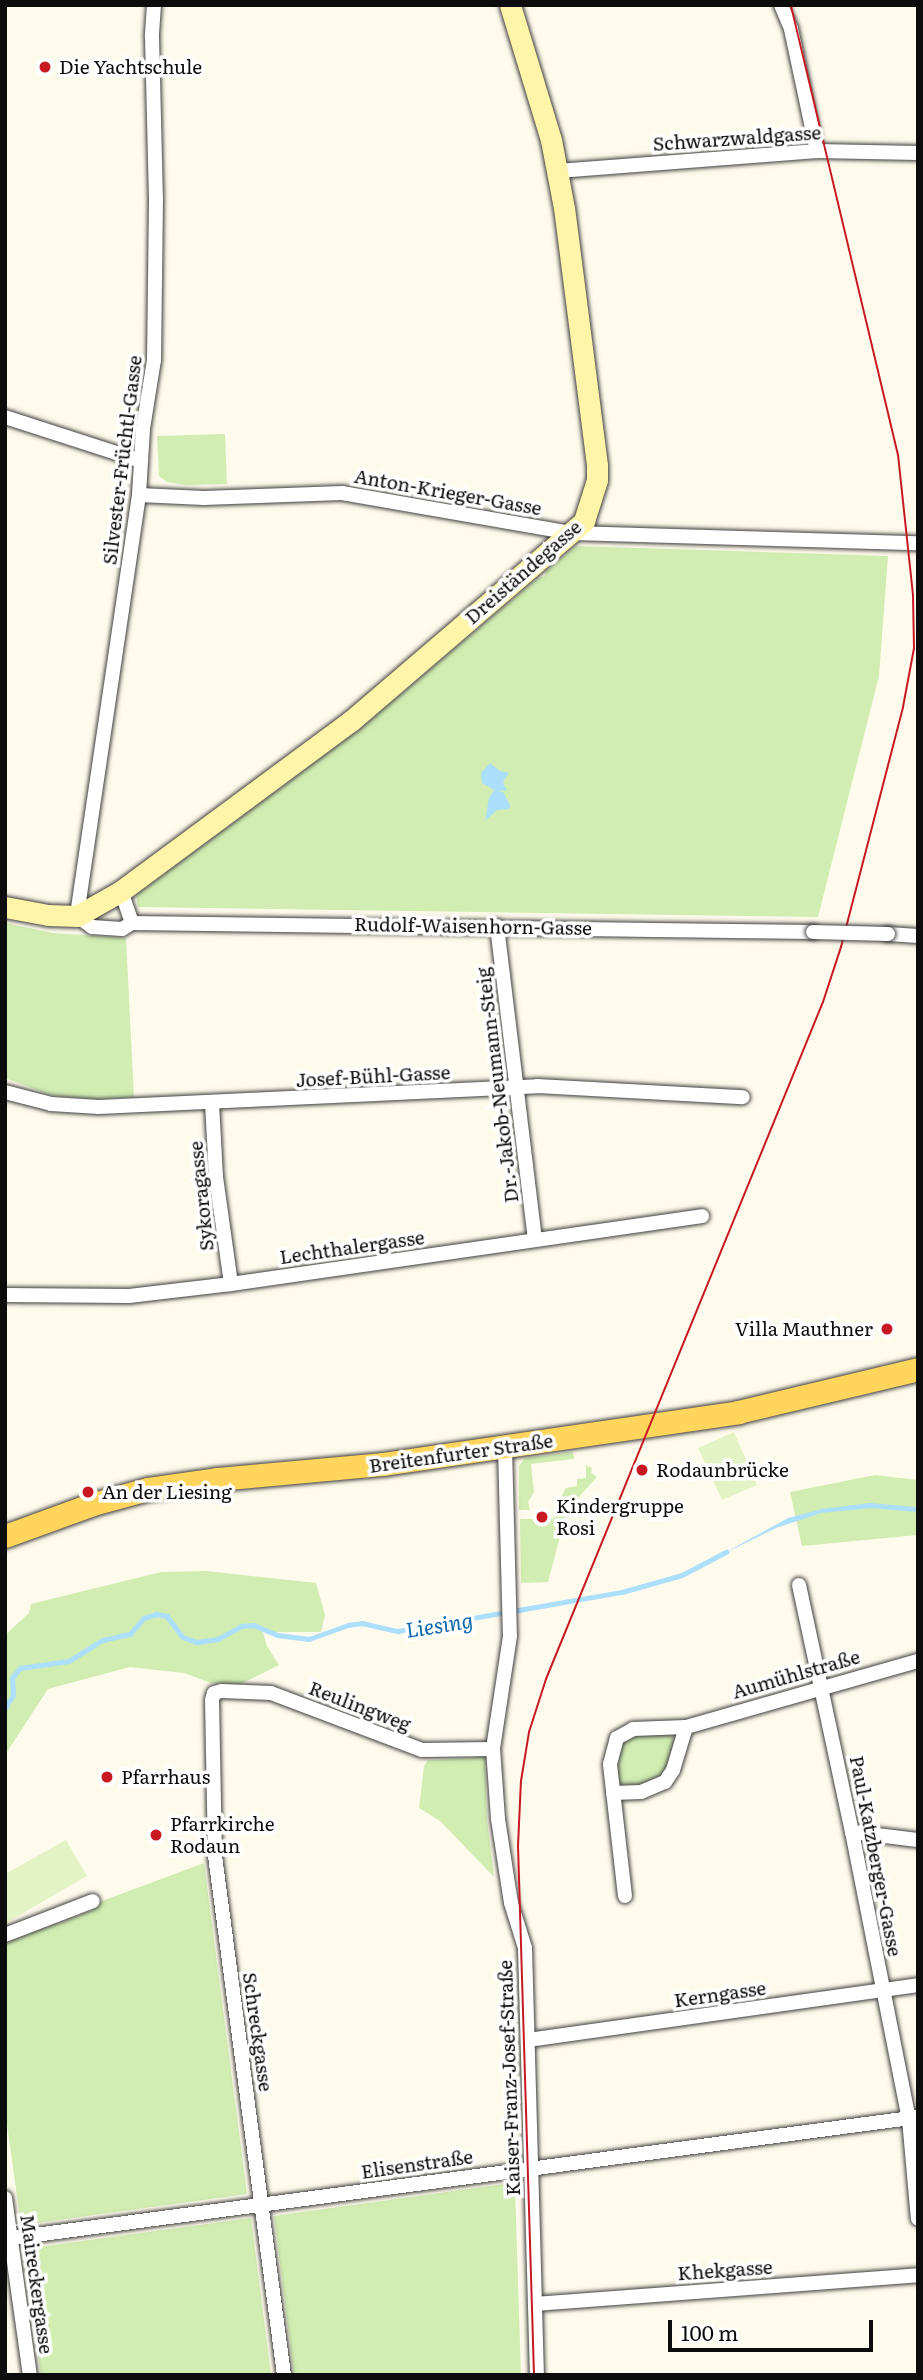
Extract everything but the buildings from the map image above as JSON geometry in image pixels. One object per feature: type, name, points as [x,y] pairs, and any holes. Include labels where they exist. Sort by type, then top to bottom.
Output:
[{"type":"main road","name":"Breitenfurter Straße","points":[[5,1536],[93,1504],[159,1487],[383,1464],[505,1448],[755,1409],[918,1369]]},
{"type":"street","name":"Silvester-Früchtl-Gasse","points":[[77,916],[139,495],[155,346],[154,5]]},
{"type":"street","name":"Dreiständegasse","points":[[77,916],[121,891],[351,721],[584,521],[597,480],[558,171],[510,5]]},
{"type":"street","points":[[781,5],[791,29],[817,151]]},
{"type":"street","name":"Schwarzwaldgasse","points":[[558,171],[817,151],[918,153]]},
{"type":"street","points":[[5,417],[141,461]]},
{"type":"street","name":"Anton-Krieger-Gasse","points":[[139,495],[204,498],[342,493],[571,533],[918,543]]},
{"type":"street","points":[[121,891],[132,923]]},
{"type":"street","name":"Rudolf-Waisenhorn-Gasse","points":[[5,907],[48,915],[77,916],[92,927],[122,929],[132,923],[497,926],[918,936]]},
{"type":"street","name":"Dr.-Jakob-Neumann-Steig","points":[[497,926],[535,1240]]},
{"type":"street","name":"Josef-Bühl-Gasse","points":[[5,1092],[51,1104],[99,1107],[516,1088],[743,1097]]},
{"type":"street","name":"Sykoragasse","points":[[212,1103],[216,1177],[231,1284]]},
{"type":"street","name":"Lechthalergasse","points":[[5,1295],[130,1296],[231,1284],[702,1216]]},
{"type":"street","name":"Kaiser-Franz-Josef-Straße","points":[[505,1448],[510,1636],[493,1749],[498,1819],[510,1903],[525,1948],[537,2375]]},
{"type":"street","name":"Paul-Katzberger-Gasse","points":[[799,1585],[884,1992],[914,2118],[918,2219]]},
{"type":"street","name":"Aumühlstraße","points":[[625,1896],[610,1754],[617,1738],[633,1729],[686,1727],[821,1686],[918,1661]]},
{"type":"street","name":"Reulingweg","points":[[214,1693],[271,1693],[422,1750],[493,1749]]},
{"type":"street","name":"Schreckgasse","points":[[214,1693],[215,1856],[284,2375]]},
{"type":"street","points":[[613,1793],[641,1792],[665,1782],[673,1770],[686,1727]]},
{"type":"street","points":[[852,1832],[918,1840]]},
{"type":"street","points":[[5,1935],[93,1901]]},
{"type":"street","name":"Kerngasse","points":[[528,2040],[884,1992],[918,1985]]},
{"type":"street","name":"Elisenstraße","points":[[9,2239],[914,2118]]},
{"type":"street","name":"Maireckergasse","points":[[5,2198],[30,2375]]},
{"type":"street","name":"Khekgasse","points":[[535,2304],[918,2275]]},
{"type":"green space","points":[[225,434],[227,484],[186,485],[167,482],[159,476],[157,436]]},
{"type":"green space","points":[[576,546],[888,556],[879,676],[818,917],[138,907],[136,895],[359,730],[538,578],[545,576],[545,572]]},
{"type":"green space","points":[[5,923],[53,933],[126,938],[134,1097],[91,1099],[51,1095],[5,1078]]},
{"type":"green space","points":[[734,1432],[757,1485],[722,1500],[698,1448]]},
{"type":"green space","points":[[573,1452],[574,1459],[531,1464],[534,1492],[528,1502],[530,1510],[519,1510],[519,1466],[525,1458]]},
{"type":"green space","points":[[586,1465],[592,1468],[591,1473],[597,1477],[567,1510],[548,1582],[521,1583],[520,1519],[553,1519],[557,1504],[566,1488],[577,1486],[577,1479],[586,1478]]},
{"type":"green space","points":[[875,1475],[918,1480],[918,1535],[802,1546],[790,1492]]},
{"type":"green space","points":[[207,1571],[316,1583],[325,1615],[321,1632],[263,1632],[267,1646],[279,1665],[241,1684],[211,1683],[184,1673],[130,1667],[48,1689],[5,1755],[5,1635],[29,1613],[31,1604],[161,1572]]},
{"type":"green space","points":[[638,1734],[671,1735],[675,1742],[665,1772],[658,1779],[650,1784],[623,1786],[617,1780],[617,1751],[627,1737]]},
{"type":"green space","points":[[481,1753],[485,1758],[487,1820],[494,1877],[440,1821],[419,1808],[424,1766],[428,1760],[474,1758]]},
{"type":"green space","points":[[66,1840],[87,1876],[6,1923],[5,1874]]},
{"type":"green space","points":[[204,1863],[247,2194],[21,2225],[5,2110],[5,1943],[94,1910],[94,1904]]},
{"type":"green space","points":[[512,2183],[515,2186],[521,2375],[294,2375],[274,2216]]},
{"type":"green space","points":[[251,2218],[271,2375],[41,2375],[24,2249]]},
{"type":"water","points":[[490,763],[500,771],[509,773],[503,782],[507,791],[497,790],[504,793],[510,805],[509,809],[497,810],[485,821],[489,798],[494,790],[482,783],[481,773]]},
{"type":"water","points":[[870,1503],[915,1507],[918,1512],[871,1508],[821,1513],[776,1528],[721,1555],[788,1518],[822,1509]]},
{"type":"waterway","name":"Liesing","points":[[5,1708],[13,1695],[12,1678],[20,1668],[69,1661],[103,1640],[130,1634],[144,1618],[156,1614],[167,1616],[183,1637],[197,1642],[218,1639],[241,1626],[254,1625],[277,1635],[309,1639],[348,1625],[362,1623],[398,1631],[622,1592],[682,1575],[726,1552]]},
{"type":"tram line","points":[[534,2375],[518,1846],[521,1781],[529,1732],[546,1679],[823,1002],[841,947],[903,707],[914,648],[913,595],[898,455],[791,5]]},
{"type":"place","name":"Die Yachtschule","points":[[45,67]]},
{"type":"place","name":"Villa Mauthner","points":[[887,1329]]},
{"type":"place","name":"Rodaunbrücke","points":[[642,1470]]},
{"type":"place","name":"An der Liesing","points":[[88,1492]]},
{"type":"place","name":"Kindergruppe Rosi","points":[[542,1517]]},
{"type":"place","name":"Pfarrhaus","points":[[107,1777]]},
{"type":"place","name":"Pfarrkirche Rodaun","points":[[156,1835]]}]
